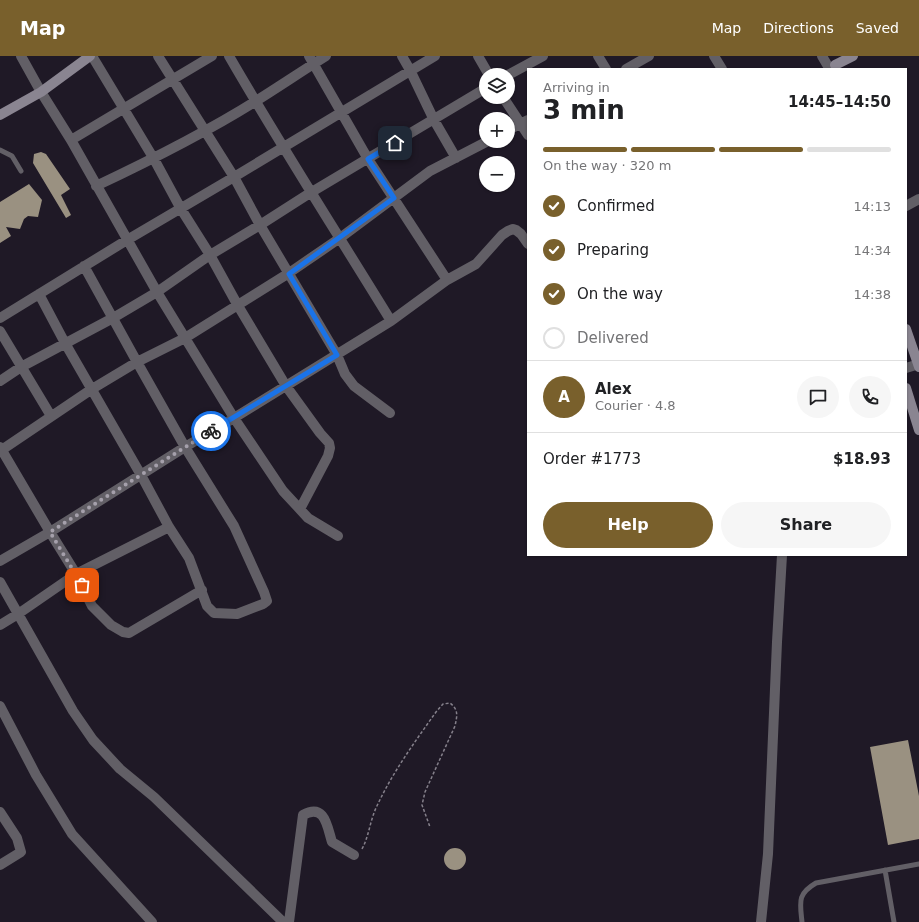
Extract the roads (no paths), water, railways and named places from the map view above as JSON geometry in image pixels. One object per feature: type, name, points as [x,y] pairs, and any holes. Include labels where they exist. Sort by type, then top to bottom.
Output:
[{"type":"street","points":[[21,56],[41,92],[71,140],[157,292],[234,418],[283,491],[308,518],[338,536]]},
{"type":"street","points":[[0,115],[41,92],[91,56],[125,109],[181,209],[210,255],[237,304],[286,386],[329,443],[330,448],[328,456],[300,509]]},
{"type":"street","points":[[158,56],[234,177],[260,225],[337,355],[345,374],[354,386],[390,413]]},
{"type":"street","points":[[71,140],[212,56]]},
{"type":"street","points":[[229,56],[310,193],[340,238],[391,321]]},
{"type":"street","points":[[96,186],[154,159],[204,131],[255,102],[311,60],[326,56]]},
{"type":"street","points":[[402,56],[434,120],[456,158]]},
{"type":"street","points":[[0,318],[127,240],[284,148],[435,56]]},
{"type":"street","points":[[478,56],[485,68]]},
{"type":"street","points":[[515,71],[543,56]]},
{"type":"street","points":[[598,56],[605,68]]},
{"type":"street","points":[[628,68],[649,56]]},
{"type":"street","points":[[714,56],[721,68]]},
{"type":"street","points":[[822,56],[832,66],[850,57],[850,68]]},
{"type":"street","points":[[311,60],[368,159],[447,280]]},
{"type":"street","points":[[0,381],[21,367],[113,318],[157,292],[210,255],[310,193],[479,92]]},
{"type":"street","points":[[509,104],[524,122],[527,132]]},
{"type":"street","points":[[515,126],[524,122]]},
{"type":"street","points":[[202,590],[128,634],[111,625],[92,606],[76,574],[1,449],[92,389],[137,362],[185,338],[237,304],[289,274],[430,171],[479,146]]},
{"type":"street","points":[[907,205],[919,199]]},
{"type":"street","points":[[0,561],[50,532],[185,447],[391,321],[447,280],[476,264],[502,235],[508,231],[512,229],[516,230],[527,243]]},
{"type":"street","points":[[39,294],[65,343],[141,475],[168,527],[189,558],[207,606],[214,612],[237,614],[263,604],[267,601],[264,592],[234,526],[185,447],[84,266]]},
{"type":"street","points":[[0,331],[50,416]]},
{"type":"street","points":[[907,332],[919,365],[907,368]]},
{"type":"street","points":[[907,391],[919,430]]},
{"type":"street","points":[[0,625],[76,574],[168,527]]},
{"type":"street","points":[[760,922],[768,854],[782,556]]},
{"type":"street","points":[[0,582],[73,711],[93,740],[120,769],[154,797],[287,921]]},
{"type":"street","points":[[0,706],[36,775],[72,834],[152,922]]},
{"type":"street","points":[[287,921],[303,815],[309,811],[320,813],[326,823],[332,842],[354,855]]},
{"type":"street","points":[[0,812],[17,838],[21,852],[0,865]]},
{"type":"lane","points":[[0,150],[12,156],[21,171]]},
{"type":"lane","points":[[802,922],[801,897],[806,889],[816,883],[919,864]]},
{"type":"lane","points":[[886,870],[894,922]]}]
